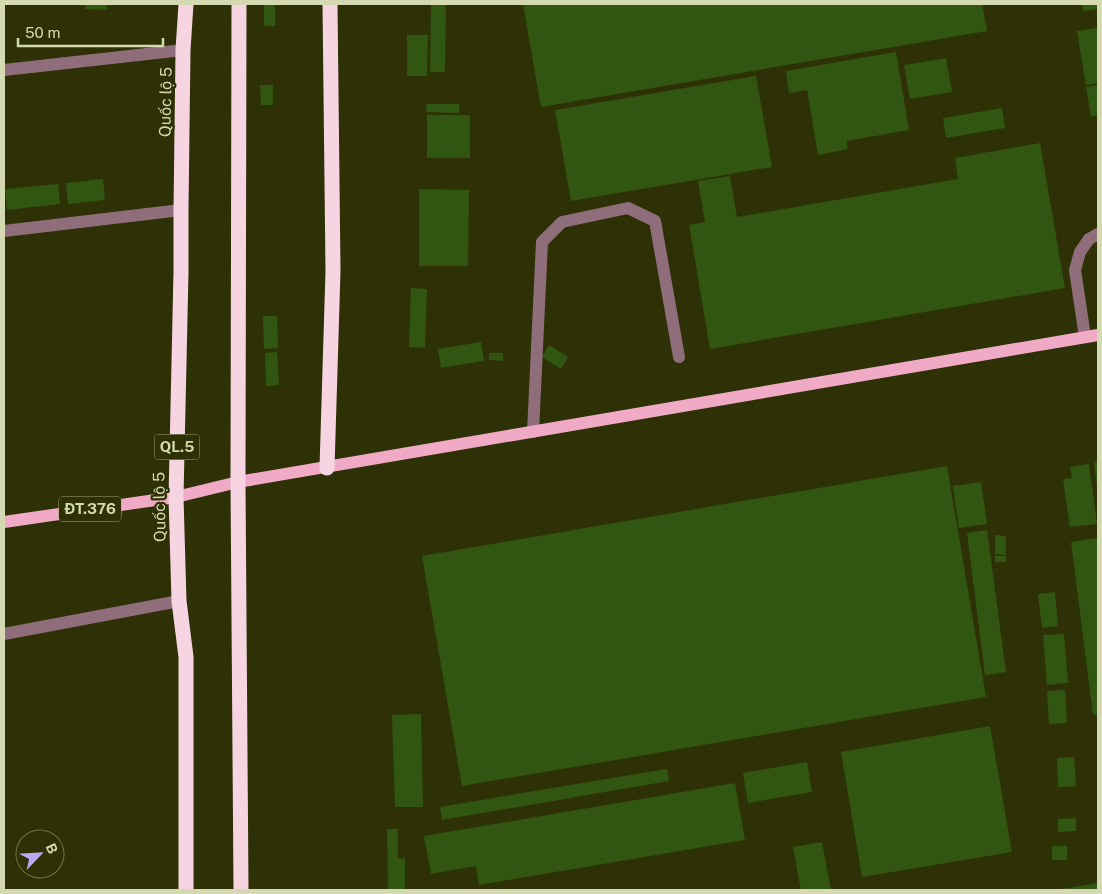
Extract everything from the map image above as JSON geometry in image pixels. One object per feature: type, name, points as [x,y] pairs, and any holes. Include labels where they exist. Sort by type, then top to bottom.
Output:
[{"type":"highway","name":"Quốc lộ 5","points":[[186,4],[176,497],[179,601],[186,657],[186,890]]},
{"type":"highway","points":[[239,4],[238,482],[241,890]]},
{"type":"highway","points":[[327,468],[333,271],[330,4]]},
{"type":"main road","points":[[176,497],[238,482],[1098,335]]},
{"type":"main road","name":"ĐT.376","points":[[4,522],[176,497]]},
{"type":"lane","points":[[4,70],[184,50]]},
{"type":"lane","points":[[533,432],[542,242],[562,222],[628,208],[655,221],[679,356]]},
{"type":"lane","points":[[4,232],[181,210]]},
{"type":"lane","points":[[1085,337],[1075,270],[1080,252],[1089,239],[1098,234]]},
{"type":"lane","points":[[4,634],[179,601]]},
{"type":"building","points":[[85,4],[107,4],[107,10],[85,9]]},
{"type":"building","points":[[264,4],[275,4],[275,26],[264,26]]},
{"type":"building","points":[[431,4],[446,4],[445,72],[430,72]]},
{"type":"building","points":[[523,4],[982,4],[987,31],[541,107]]},
{"type":"building","points":[[1082,4],[1098,4],[1098,9],[1083,11]]},
{"type":"building","points":[[1098,28],[1098,83],[1086,85],[1077,31]]},
{"type":"building","points":[[407,35],[428,35],[427,76],[407,76]]},
{"type":"building","points":[[896,52],[909,130],[846,141],[848,149],[818,155],[807,90],[789,93],[786,71]]},
{"type":"building","points":[[946,58],[952,92],[910,99],[904,65]]},
{"type":"building","points":[[756,76],[772,167],[571,201],[555,110]]},
{"type":"building","points":[[260,85],[273,85],[273,105],[261,105]]},
{"type":"building","points":[[1098,85],[1098,115],[1091,117],[1086,87]]},
{"type":"building","points":[[426,104],[459,104],[459,113],[427,112]]},
{"type":"building","points":[[1002,108],[1005,128],[946,138],[943,118]]},
{"type":"building","points":[[427,115],[470,115],[470,158],[427,158]]},
{"type":"building","points":[[1040,143],[1065,288],[710,349],[689,225],[705,222],[698,181],[730,176],[737,217],[958,179],[955,158]]},
{"type":"building","points":[[103,179],[105,200],[68,204],[66,183]]},
{"type":"building","points":[[58,184],[60,204],[7,210],[5,189]]},
{"type":"building","points":[[419,189],[469,190],[468,266],[419,266]]},
{"type":"building","points":[[411,288],[427,289],[425,348],[409,347]]},
{"type":"building","points":[[263,316],[277,316],[278,348],[264,349]]},
{"type":"building","points":[[481,342],[484,361],[441,368],[438,349]]},
{"type":"building","points":[[549,345],[568,357],[561,369],[542,357]]},
{"type":"building","points":[[277,352],[279,385],[266,386],[265,353]]},
{"type":"building","points":[[489,353],[503,353],[503,361],[489,360]]},
{"type":"building","points":[[1098,461],[1098,487],[1097,487],[1094,462]]},
{"type":"building","points":[[1089,464],[1097,524],[1070,527],[1063,479],[1072,478],[1070,467]]},
{"type":"building","points":[[947,466],[986,697],[462,786],[422,556]]},
{"type":"building","points":[[981,482],[987,524],[959,528],[953,486]]},
{"type":"building","points":[[987,530],[1006,672],[985,675],[967,533]]},
{"type":"building","points":[[995,535],[1006,536],[1006,555],[995,554]]},
{"type":"building","points":[[1098,538],[1098,715],[1093,715],[1071,542]]},
{"type":"building","points":[[995,556],[1006,556],[1006,562],[995,562]]},
{"type":"building","points":[[1055,592],[1058,626],[1042,628],[1038,594]]},
{"type":"building","points":[[1064,634],[1068,683],[1047,685],[1043,635]]},
{"type":"building","points":[[1065,690],[1067,723],[1049,724],[1047,691]]},
{"type":"building","points":[[421,714],[423,807],[395,807],[392,715]]},
{"type":"building","points":[[990,726],[1012,852],[862,877],[841,752]]},
{"type":"building","points":[[1074,757],[1076,786],[1058,787],[1057,758]]},
{"type":"building","points":[[807,762],[812,792],[748,803],[743,773]]},
{"type":"building","points":[[667,769],[669,781],[442,820],[440,807]]},
{"type":"building","points":[[735,783],[745,840],[479,885],[476,866],[431,874],[424,836]]},
{"type":"building","points":[[1076,818],[1076,831],[1058,832],[1058,819]]},
{"type":"building","points":[[387,829],[398,829],[398,859],[405,858],[405,890],[388,890]]},
{"type":"building","points":[[822,842],[831,890],[801,890],[793,847]]},
{"type":"building","points":[[1052,846],[1067,846],[1067,860],[1052,860]]},
{"type":"building","points":[[1098,883],[1098,890],[1062,890],[1062,889]]}]
